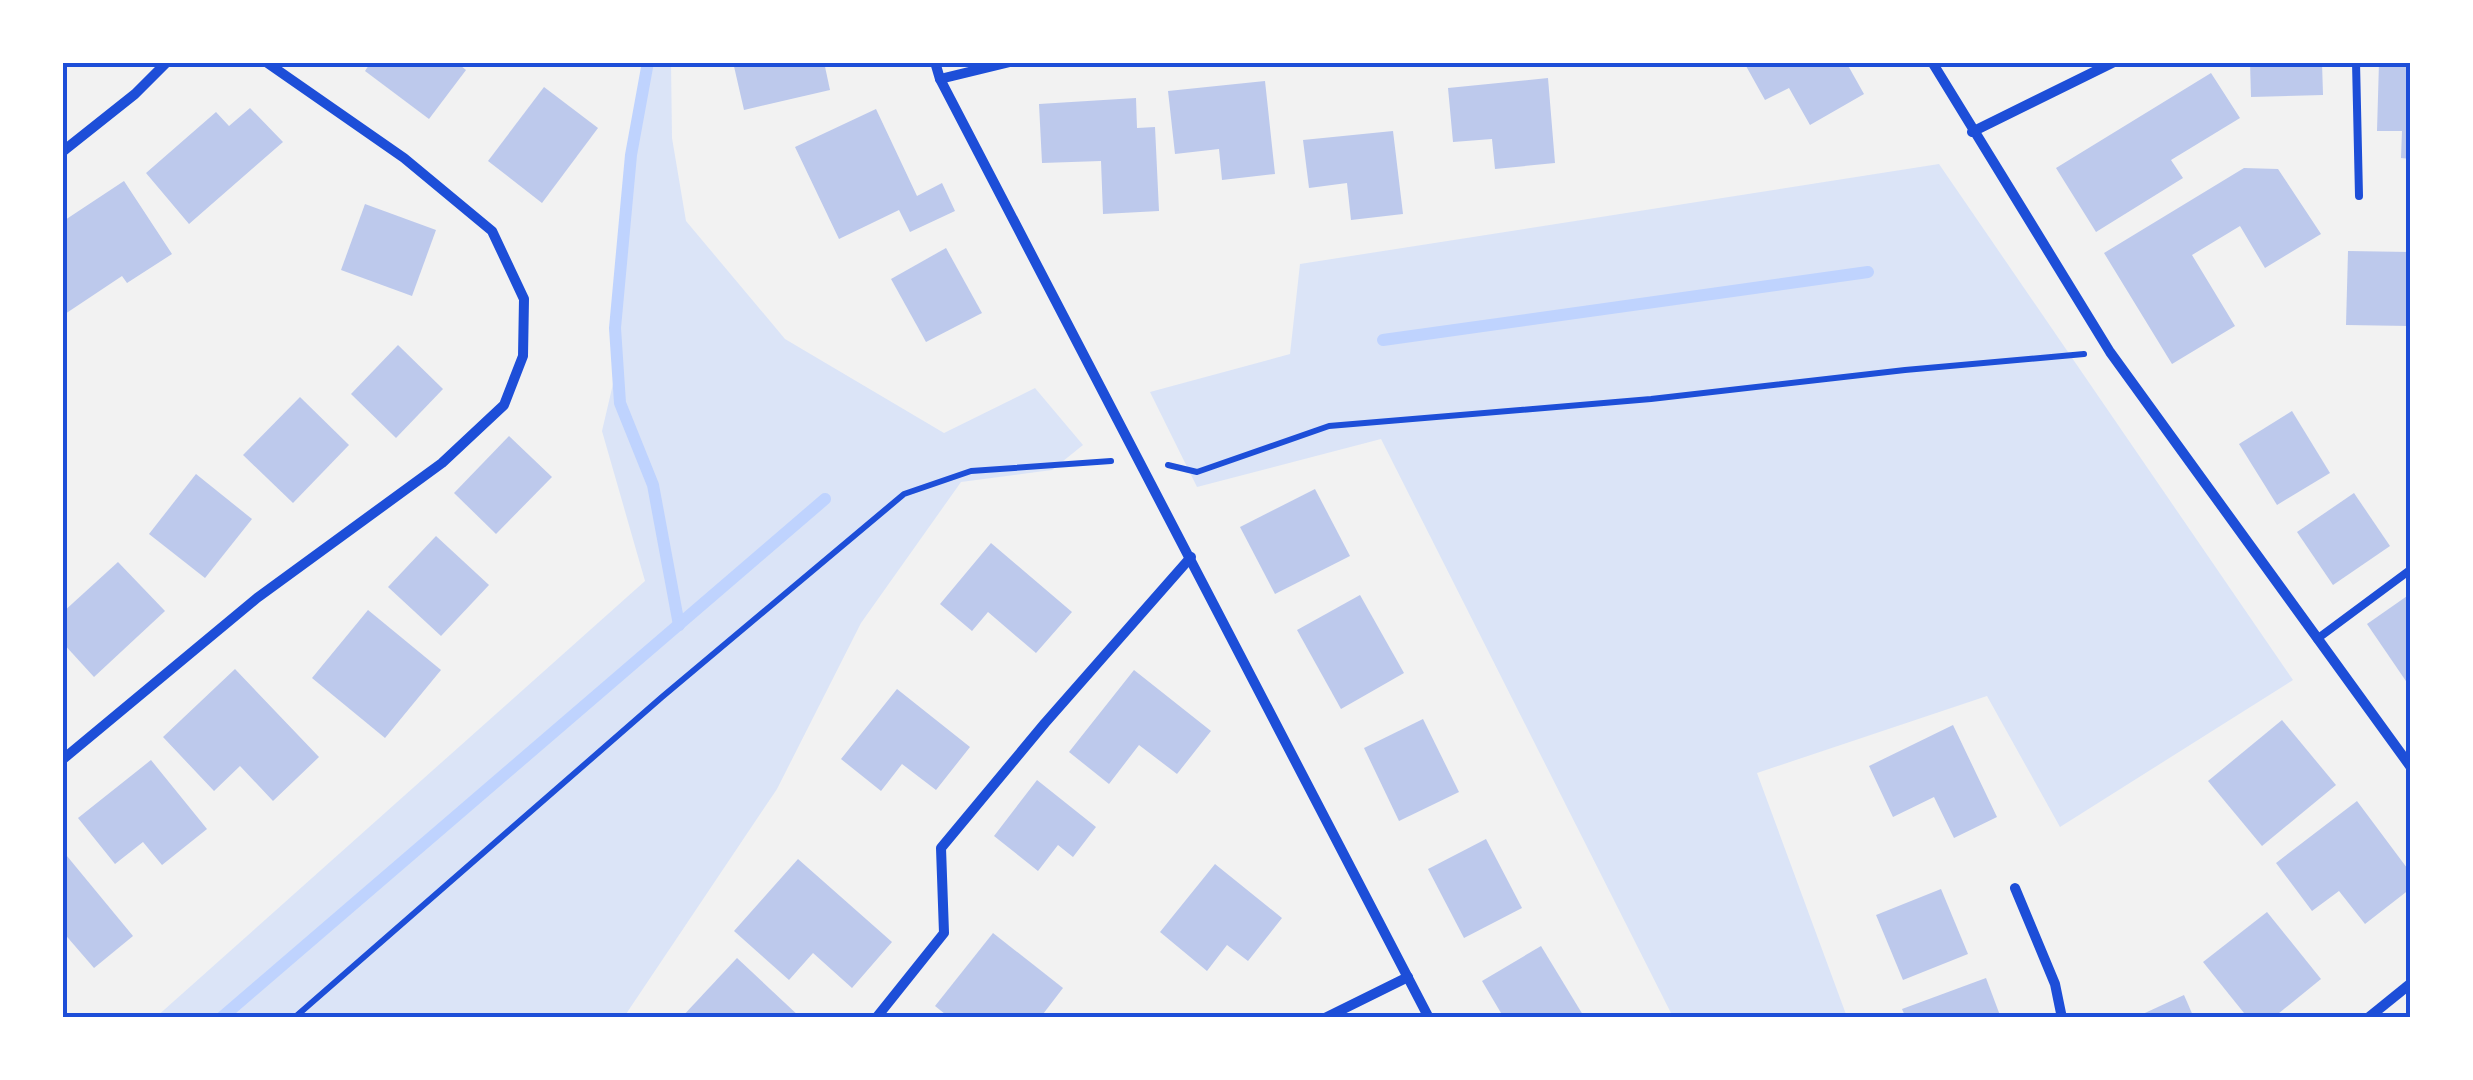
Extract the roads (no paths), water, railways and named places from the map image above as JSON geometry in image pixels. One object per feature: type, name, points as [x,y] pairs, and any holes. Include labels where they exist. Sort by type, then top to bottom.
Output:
[{"type":"street","points":[[62,152],[135,94],[167,62]]},
{"type":"street","points":[[62,760],[257,598],[442,462],[504,406],[523,356],[524,299],[492,231],[404,158],[266,62]]},
{"type":"street","points":[[935,62],[940,79],[1429,1018]]},
{"type":"street","points":[[940,79],[1010,62]]},
{"type":"street","points":[[1932,62],[2110,352],[2410,766]]},
{"type":"street","points":[[1972,132],[2114,62]]},
{"type":"street","points":[[876,1018],[944,933],[941,848],[1192,557]]},
{"type":"street","points":[[2014,888],[2055,984],[2062,1018]]},
{"type":"street","points":[[1325,1018],[1408,977]]},
{"type":"street","points":[[2368,1018],[2410,984]]},
{"type":"lane","points":[[2356,62],[2358,196]]},
{"type":"lane","points":[[2317,639],[2410,570]]},
{"type":"waterway","points":[[648,62],[631,155],[615,328],[620,403],[653,485],[679,625]]},
{"type":"waterway","points":[[1383,340],[1868,272]]},
{"type":"waterway","points":[[221,1018],[825,499]]}]
